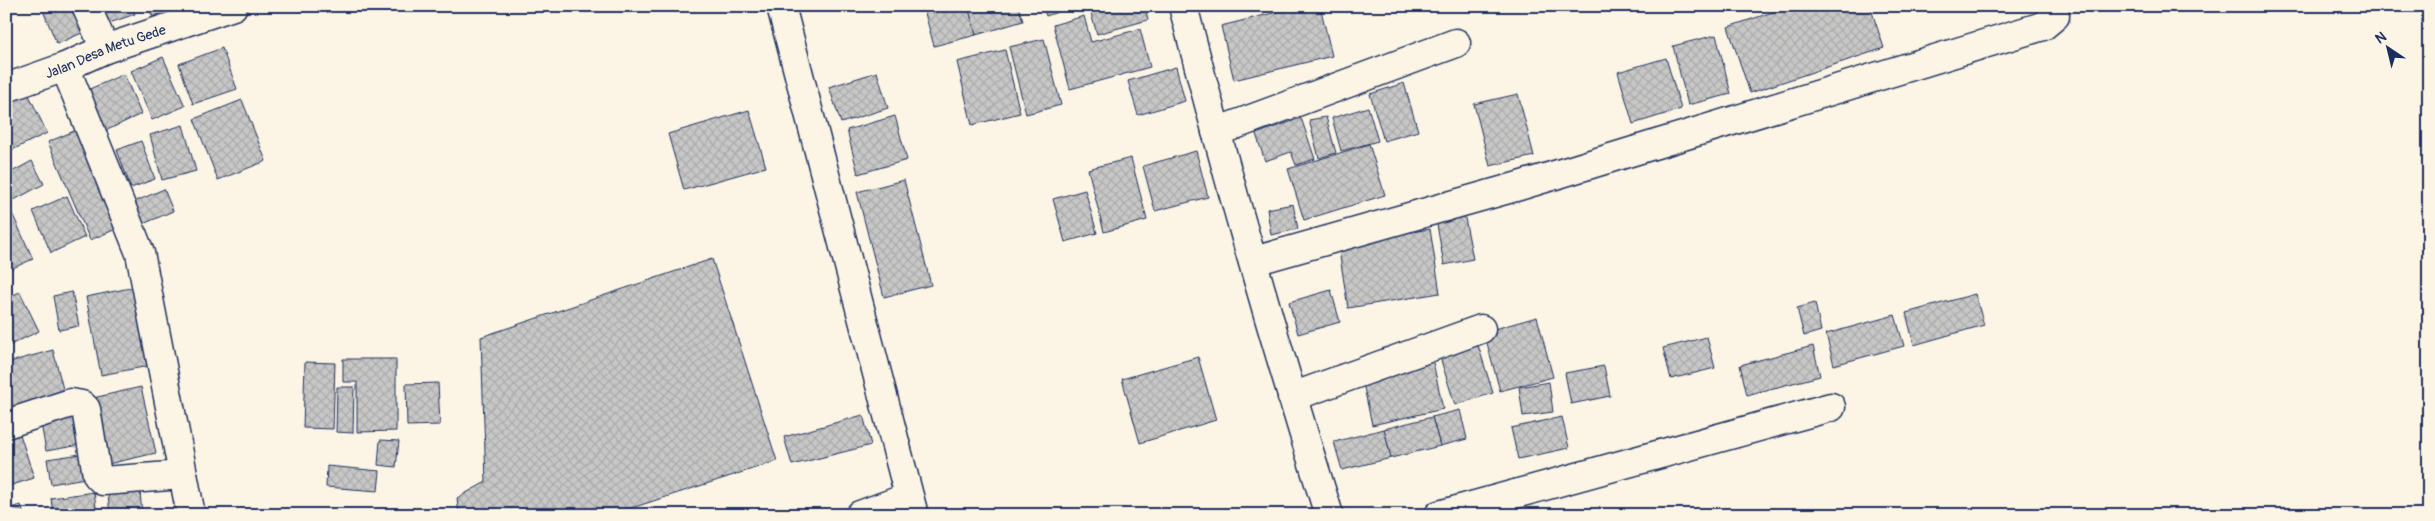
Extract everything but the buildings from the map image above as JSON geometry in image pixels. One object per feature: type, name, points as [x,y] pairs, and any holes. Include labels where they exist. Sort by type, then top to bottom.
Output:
[{"type":"street","points":[[86,6],[105,49]]},
{"type":"street","name":"Jalan Desa Metu Gede","points":[[6,88],[65,67],[105,49],[233,6]]},
{"type":"street","points":[[781,6],[912,506],[864,514]]},
{"type":"street","points":[[1184,6],[1216,132],[1292,397],[1329,515]]},
{"type":"street","points":[[1254,261],[1519,186],[2043,26],[2055,16],[2054,6]]},
{"type":"street","points":[[1216,132],[1456,43]]},
{"type":"street","points":[[65,67],[140,253],[191,515]]},
{"type":"street","points":[[1292,397],[1481,329]]},
{"type":"street","points":[[6,424],[71,403],[82,405],[86,409],[97,475],[100,479],[103,481],[184,474]]},
{"type":"street","points":[[1439,515],[1831,407]]}]
